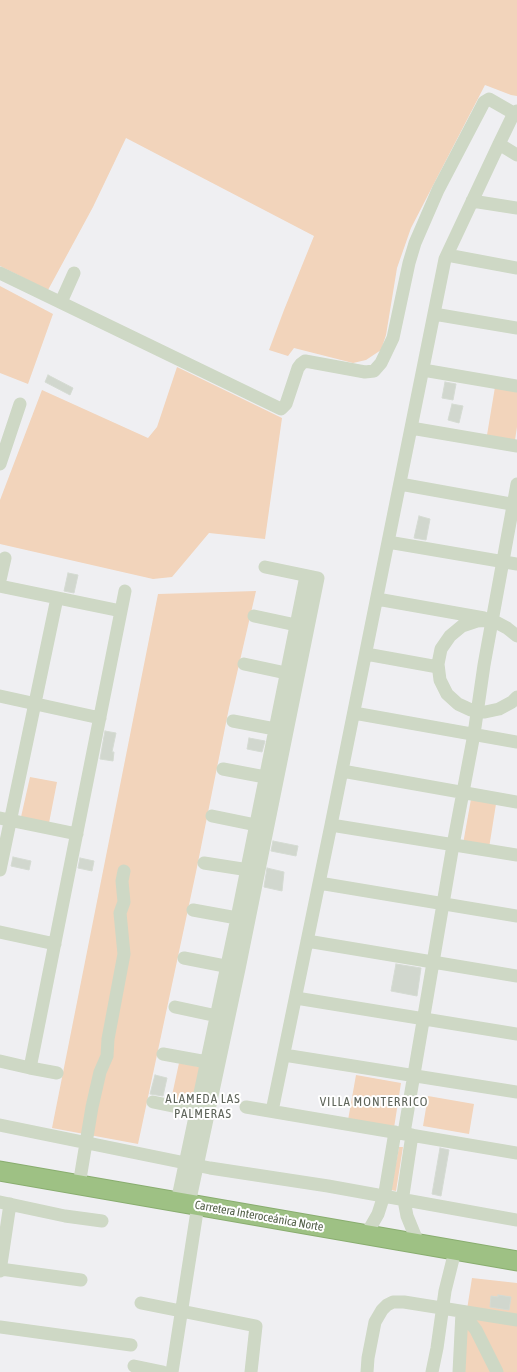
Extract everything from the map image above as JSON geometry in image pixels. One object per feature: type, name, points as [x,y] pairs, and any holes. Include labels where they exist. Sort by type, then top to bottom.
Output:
[{"type":"highway","name":"Carretera Interoceánica Norte","points":[[0,1171],[517,1261]]},
{"type":"street","points":[[0,273],[281,409],[286,404],[298,368],[305,361],[365,372],[374,371],[381,363],[393,338],[407,270],[415,243],[438,190],[484,102],[489,100],[516,113],[499,144],[447,255],[332,825],[272,1111]]},
{"type":"street","points":[[499,144],[517,155]]},
{"type":"street","points":[[472,200],[517,208]]},
{"type":"street","points":[[447,255],[517,268]]},
{"type":"street","points":[[60,302],[74,273]]},
{"type":"street","points":[[434,314],[517,328]]},
{"type":"street","points":[[423,370],[517,386]]},
{"type":"street","points":[[0,464],[20,404]]},
{"type":"street","points":[[411,428],[517,446]]},
{"type":"street","points":[[400,484],[515,505]]},
{"type":"street","points":[[366,1235],[378,1214],[404,1133],[453,844],[478,711],[492,620],[515,505],[517,484]]},
{"type":"street","points":[[388,542],[517,564]]},
{"type":"street","points":[[0,580],[5,558]]},
{"type":"street","points":[[265,567],[312,577]]},
{"type":"street","points":[[172,1372],[182,1310],[188,1203],[197,1111],[217,1016],[233,968],[237,918],[253,871],[256,825],[296,625],[312,577]]},
{"type":"street","points":[[191,1164],[253,871],[312,577]]},
{"type":"street","points":[[0,586],[121,610]]},
{"type":"street","points":[[30,1068],[125,591]]},
{"type":"street","points":[[0,870],[5,819],[35,704],[57,598]]},
{"type":"street","points":[[377,599],[517,624]]},
{"type":"street","points":[[254,616],[296,625]]},
{"type":"street","points":[[517,636],[507,628],[492,620],[477,621],[462,626],[450,636],[441,649],[438,667],[440,680],[447,694],[458,704],[471,710],[485,712],[499,709],[512,702],[517,697]]},
{"type":"street","points":[[366,654],[438,667]]},
{"type":"street","points":[[244,664],[286,672]]},
{"type":"street","points":[[0,696],[100,718]]},
{"type":"street","points":[[354,713],[517,742]]},
{"type":"street","points":[[233,721],[275,729]]},
{"type":"street","points":[[223,769],[265,777]]},
{"type":"street","points":[[342,772],[517,802]]},
{"type":"street","points":[[212,816],[256,825]]},
{"type":"street","points":[[5,819],[76,834]]},
{"type":"street","points":[[332,825],[517,855]]},
{"type":"street","points":[[204,863],[253,871]]},
{"type":"street","points":[[79,1185],[92,1107],[100,1072],[107,1056],[108,1039],[124,954],[120,913],[124,902],[122,881],[124,872]]},
{"type":"street","points":[[319,884],[517,916]]},
{"type":"street","points":[[193,910],[237,918]]},
{"type":"street","points":[[0,932],[55,944]]},
{"type":"street","points":[[307,941],[517,976]]},
{"type":"street","points":[[184,958],[233,968]]},
{"type":"street","points":[[296,998],[517,1034]]},
{"type":"street","points":[[175,1007],[217,1016]]},
{"type":"street","points":[[163,1054],[207,1062]]},
{"type":"street","points":[[284,1055],[517,1092]]},
{"type":"street","points":[[0,1062],[56,1073]]},
{"type":"street","points":[[154,1102],[197,1111]]},
{"type":"street","points":[[246,1107],[517,1153]]},
{"type":"street","points":[[0,1125],[191,1164],[328,1186],[517,1220]]},
{"type":"street","points":[[404,1133],[403,1200],[407,1216],[418,1243]]},
{"type":"street","points":[[81,1280],[0,1270],[5,1203],[65,1216],[102,1222]]},
{"type":"street","points":[[432,1372],[445,1291],[455,1251]]},
{"type":"street","points":[[367,1372],[368,1358],[375,1322],[382,1310],[387,1305],[394,1302],[404,1302],[517,1320]]},
{"type":"street","points":[[141,1303],[256,1326],[251,1372]]},
{"type":"street","points":[[459,1372],[462,1312]]},
{"type":"street","points":[[462,1312],[476,1330],[497,1372]]},
{"type":"street","points":[[0,1327],[131,1345]]},
{"type":"street","points":[[134,1366],[163,1372]]},
{"type":"shaded area","points":[[0,0],[517,0],[517,96],[485,85],[411,228],[397,268],[386,335],[381,350],[366,360],[353,363],[294,348],[288,356],[269,350],[314,236],[126,138],[93,207],[48,290],[0,266]]},
{"type":"shaded area","points":[[0,286],[53,314],[28,384],[0,373]]},
{"type":"shaded area","points":[[177,367],[282,418],[265,539],[209,533],[172,577],[153,579],[0,544],[0,500],[42,390],[148,438],[157,427]]},
{"type":"shaded area","points":[[495,387],[517,391],[517,427],[515,440],[487,435]]},
{"type":"shaded area","points":[[256,591],[229,708],[196,872],[138,1144],[52,1128],[158,594]]},
{"type":"shaded area","points":[[30,777],[57,782],[49,823],[21,817]]},
{"type":"shaded area","points":[[471,799],[496,804],[489,848],[463,844]]},
{"type":"shaded area","points":[[179,1063],[200,1067],[193,1105],[171,1100]]},
{"type":"shaded area","points":[[356,1075],[401,1083],[394,1128],[348,1120]]},
{"type":"shaded area","points":[[428,1096],[474,1104],[469,1134],[423,1126]]},
{"type":"shaded area","points":[[399,1147],[403,1147],[396,1191],[391,1190]]},
{"type":"shaded area","points":[[472,1278],[517,1283],[517,1372],[457,1372]]},
{"type":"building","points":[[48,375],[73,388],[70,395],[45,382]]},
{"type":"building","points":[[445,382],[456,384],[453,400],[442,398]]},
{"type":"building","points":[[452,404],[463,406],[459,423],[448,420]]},
{"type":"building","points":[[419,516],[430,519],[426,540],[414,538]]},
{"type":"building","points":[[68,573],[78,575],[74,593],[64,591]]},
{"type":"building","points":[[105,731],[116,733],[112,752],[114,752],[113,761],[100,759]]},
{"type":"building","points":[[249,738],[265,741],[262,752],[247,749]]},
{"type":"building","points":[[273,841],[298,846],[296,856],[271,851]]},
{"type":"building","points":[[13,857],[31,861],[29,870],[11,866]]},
{"type":"building","points":[[80,858],[94,861],[92,871],[78,868]]},
{"type":"building","points":[[267,868],[284,872],[282,891],[264,887]]},
{"type":"building","points":[[396,964],[421,968],[417,996],[391,991]]},
{"type":"building","points":[[155,1075],[167,1078],[163,1096],[150,1094]]},
{"type":"building","points":[[440,1148],[449,1150],[441,1196],[432,1194]]},
{"type":"building","points":[[498,1295],[511,1297],[509,1310],[490,1307],[491,1296],[498,1297]]},
{"type":"district","name":"VILLA MONTERRICO","points":[[374,1102]]},
{"type":"district","name":"ALAMEDA LAS PALMERAS","points":[[203,1106]]}]
